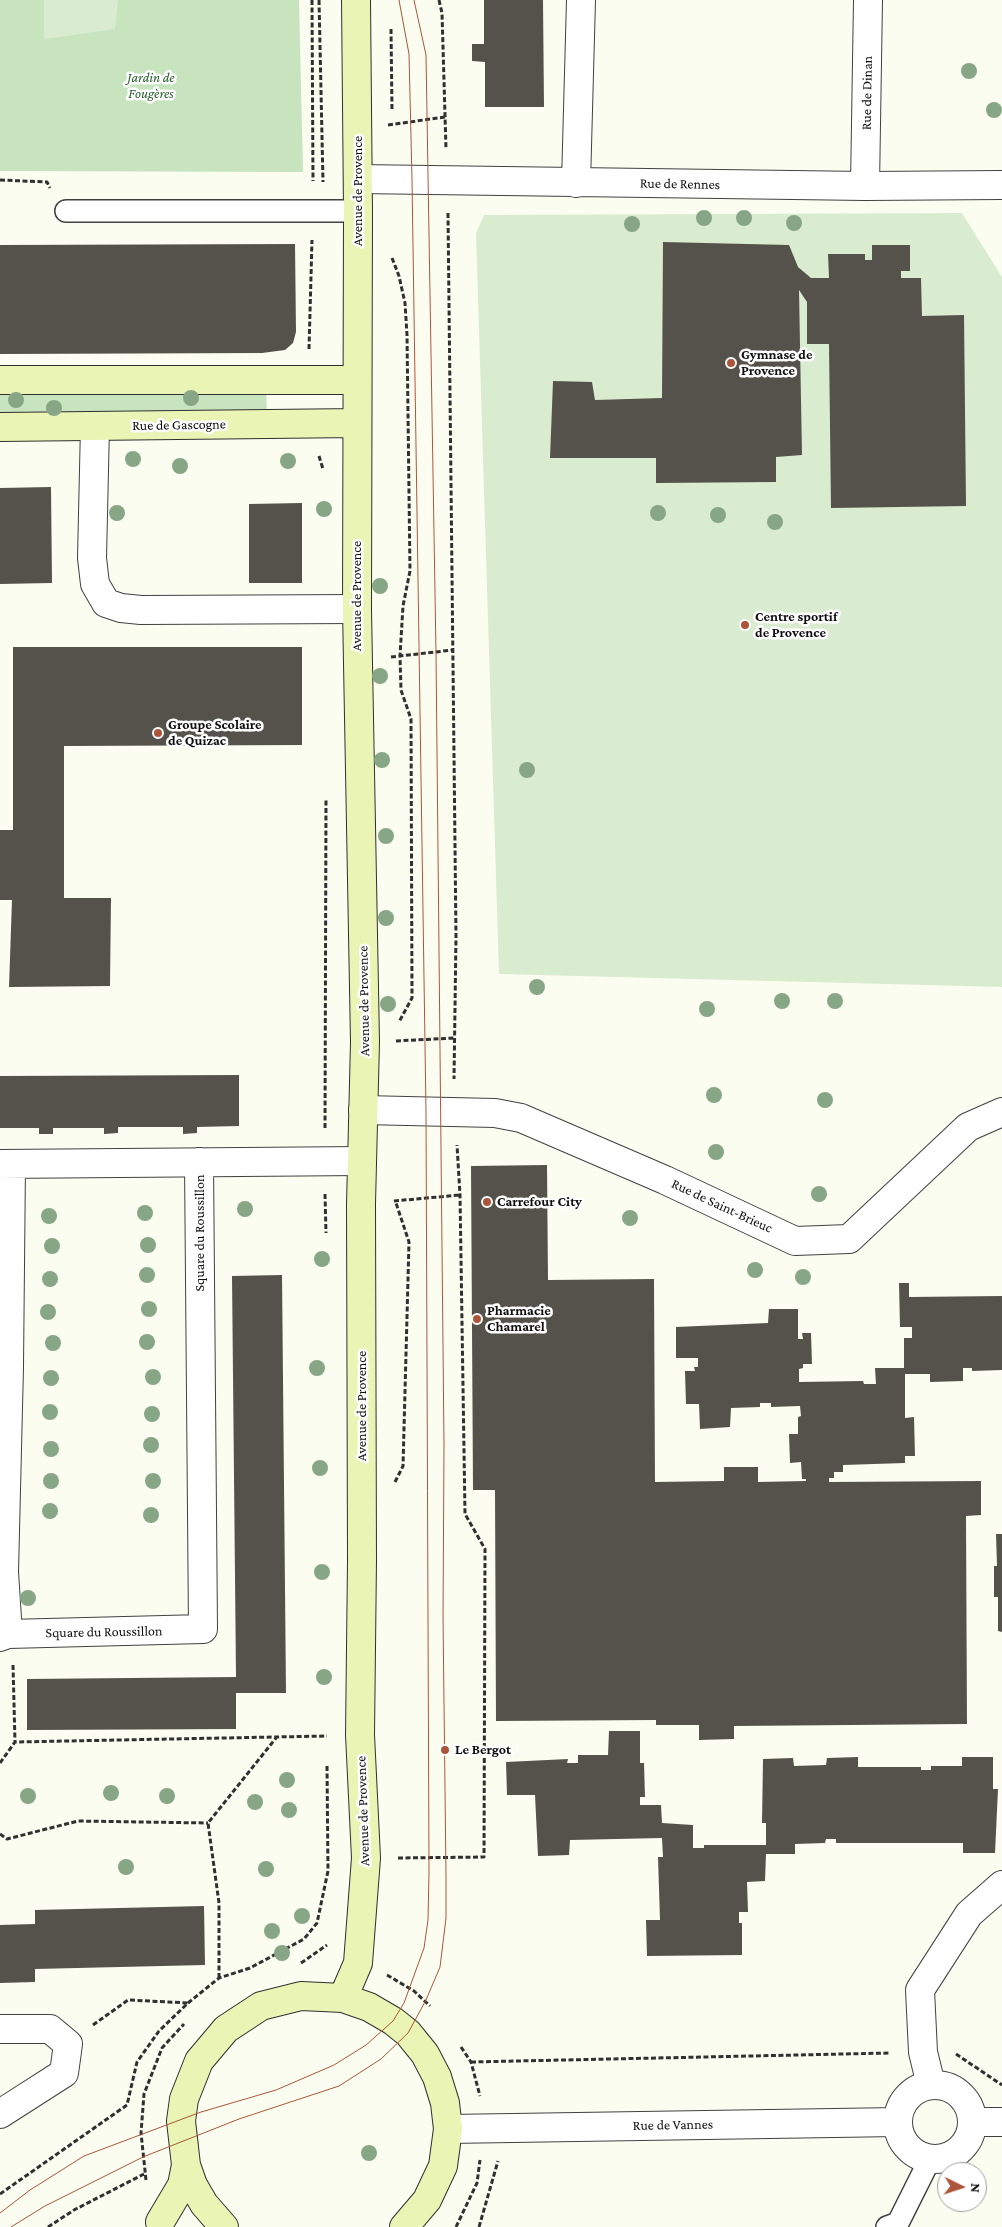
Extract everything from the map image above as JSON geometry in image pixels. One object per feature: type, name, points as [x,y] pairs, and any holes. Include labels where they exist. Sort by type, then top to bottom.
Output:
[{"type":"street","name":"Avenue de Provence","points":[[343,1998],[358,1963],[366,1858],[360,1735],[362,1161],[365,1042],[357,609],[358,178],[356,0]]},
{"type":"street","points":[[576,183],[581,0]]},
{"type":"street","name":"Rue de Dinan","points":[[865,186],[868,0]]},
{"type":"street","name":"Rue de Rennes","points":[[358,178],[576,183],[865,186],[1002,185]]},
{"type":"street","points":[[0,380],[357,380]]},
{"type":"street","name":"Rue de Gascogne","points":[[0,427],[357,423]]},
{"type":"street","points":[[96,426],[92,558],[94,584],[106,602],[121,608],[142,610],[357,609]]},
{"type":"street","name":"Rue de Saint-Brieuc","points":[[363,1110],[495,1113],[522,1118],[665,1180],[795,1241],[849,1239],[968,1127],[1002,1112]]},
{"type":"street","name":"Square du Roussillon","points":[[199,1162],[203,1629],[4,1636],[10,1367],[6,1164],[325,1160],[362,1161]]},
{"type":"street","points":[[931,2085],[923,2052],[920,1990],[969,1914],[1002,1885]]},
{"type":"street","points":[[224,2227],[204,2204],[193,2185],[186,2165],[181,2121],[184,2099],[199,2061],[226,2029],[261,2006],[301,1996],[343,1998],[369,2007],[393,2020],[408,2033],[424,2054],[440,2086],[445,2102],[448,2129],[443,2166],[427,2200],[404,2227]]},
{"type":"street","points":[[0,2029],[50,2029],[68,2044],[64,2073],[0,2114]]},
{"type":"street","points":[[931,2085],[951,2088],[960,2094],[971,2112],[972,2122],[966,2142],[959,2150],[951,2156],[930,2159],[919,2156],[903,2142],[898,2122],[899,2111],[907,2097],[920,2088],[931,2085]]},
{"type":"street","name":"Rue de Vannes","points":[[448,2129],[898,2122]]},
{"type":"street","points":[[972,2122],[1002,2122]]},
{"type":"street","points":[[154,2224],[182,2185],[186,2165]]},
{"type":"street","points":[[154,2224],[204,2204]]},
{"type":"lane","points":[[66,211],[358,211]]},
{"type":"lane","points":[[887,2227],[898,2223],[930,2159]]},
{"type":"path","points":[[308,380],[313,211],[312,0]]},
{"type":"path","points":[[366,1858],[484,1857],[485,1549],[465,1514],[460,1195],[455,1111],[456,936],[447,180],[442,13],[439,0]]},
{"type":"path","points":[[0,180],[47,182],[66,211]]},
{"type":"path","points":[[391,250],[405,303],[407,335],[410,571],[403,606],[400,656],[401,690],[411,719],[412,998],[398,1023]]},
{"type":"path","points":[[309,423],[324,470]]},
{"type":"path","points":[[326,798],[326,1236]]},
{"type":"path","points":[[396,1049],[397,1032]]},
{"type":"path","points":[[391,1490],[403,1466],[409,1242],[395,1201],[395,1193]]},
{"type":"path","points":[[0,1763],[15,1742],[13,1654],[4,1636]]},
{"type":"path","points":[[326,1745],[327,1726]]},
{"type":"path","points":[[15,1742],[360,1735]]},
{"type":"path","points":[[219,1978],[219,1903],[208,1823],[277,1737]]},
{"type":"path","points":[[0,2194],[127,2105],[137,2062],[159,2031],[188,2004],[219,1978],[250,1968],[304,1939],[317,1923],[328,1871],[326,1765]]},
{"type":"path","points":[[0,1834],[7,1839],[78,1821],[208,1823]]},
{"type":"path","points":[[68,2044],[128,2000],[188,2004]]},
{"type":"path","points":[[471,2062],[923,2052],[958,2054],[1002,2085]]},
{"type":"path","points":[[480,2227],[498,2165],[504,2128]]},
{"type":"path","points":[[456,2227],[477,2184],[480,2166]]},
{"type":"path","points":[[48,2227],[74,2210],[144,2174]]},
{"type":"green space","name":"Jardin de Fougères","points":[[0,0],[299,0],[303,172],[0,171]]},
{"type":"green space","points":[[44,0],[118,0],[115,29],[44,39]]},
{"type":"green space","name":"Centre sportif de Provence","points":[[962,213],[1002,277],[1002,987],[499,974],[476,233],[484,215]]},
{"type":"green space","points":[[0,387],[266,389],[267,414],[0,419]]},
{"type":"building","points":[[484,0],[543,0],[544,107],[485,107],[485,62],[472,61],[472,44],[484,44]]},
{"type":"building","name":"Gymnase de Provence","points":[[663,242],[789,245],[798,267],[811,278],[829,278],[828,254],[865,254],[865,260],[872,260],[872,245],[910,245],[910,271],[901,271],[901,278],[921,278],[922,316],[964,315],[966,506],[831,508],[829,344],[807,344],[807,302],[799,290],[802,455],[776,457],[776,482],[656,483],[656,458],[550,458],[553,381],[592,382],[595,400],[662,398]]},
{"type":"building","points":[[295,244],[296,332],[293,343],[285,350],[262,353],[0,354],[0,245]]},
{"type":"building","points":[[51,487],[52,583],[0,584],[0,488]]},
{"type":"building","points":[[302,503],[302,583],[249,583],[249,504]]},
{"type":"building","name":"Groupe Scolaire de Quizac","points":[[13,647],[302,647],[302,745],[64,746],[64,898],[111,898],[110,986],[9,987],[12,900],[0,900],[0,830],[13,830]]},
{"type":"building","points":[[239,1075],[239,1126],[197,1127],[197,1133],[183,1134],[183,1127],[118,1127],[118,1133],[104,1134],[104,1128],[53,1128],[53,1134],[39,1134],[39,1128],[0,1128],[0,1076]]},
{"type":"building","points":[[547,1165],[548,1280],[654,1279],[655,1482],[724,1481],[724,1467],[758,1467],[758,1482],[806,1481],[806,1479],[802,1479],[801,1462],[790,1463],[789,1434],[798,1434],[798,1417],[801,1416],[800,1406],[771,1407],[771,1403],[760,1403],[760,1407],[731,1408],[730,1427],[700,1429],[699,1404],[686,1404],[685,1371],[695,1371],[694,1367],[698,1367],[698,1358],[676,1358],[676,1327],[768,1323],[769,1309],[798,1309],[798,1339],[803,1339],[802,1333],[811,1333],[812,1364],[803,1364],[803,1368],[799,1369],[799,1382],[863,1381],[864,1384],[876,1384],[875,1368],[904,1368],[904,1338],[912,1338],[912,1327],[900,1327],[899,1283],[909,1283],[909,1297],[1002,1296],[1002,1370],[972,1371],[972,1368],[963,1368],[963,1381],[930,1382],[930,1374],[905,1374],[905,1418],[914,1417],[915,1456],[905,1456],[905,1463],[843,1465],[843,1472],[834,1472],[834,1478],[829,1478],[829,1482],[981,1481],[981,1515],[966,1516],[967,1724],[734,1726],[734,1739],[699,1740],[699,1725],[656,1725],[656,1720],[496,1721],[495,1490],[473,1490],[471,1166]]},
{"type":"building","points":[[282,1275],[286,1693],[236,1693],[236,1729],[27,1730],[27,1679],[236,1677],[232,1276]]},
{"type":"building","points":[[996,1534],[1002,1534],[1002,1632],[998,1631],[998,1597],[994,1597],[994,1566],[997,1566]]},
{"type":"building","points":[[609,1731],[640,1731],[640,1763],[644,1763],[645,1797],[640,1797],[640,1805],[661,1805],[662,1823],[693,1825],[693,1848],[704,1848],[704,1845],[766,1845],[766,1823],[762,1823],[763,1759],[793,1758],[794,1766],[826,1765],[827,1758],[858,1757],[858,1767],[921,1767],[921,1770],[931,1770],[931,1766],[962,1766],[962,1757],[993,1757],[993,1789],[998,1789],[995,1853],[963,1853],[963,1843],[836,1843],[836,1839],[826,1839],[825,1843],[795,1844],[795,1854],[766,1854],[765,1881],[747,1882],[748,1912],[739,1912],[739,1923],[742,1923],[742,1955],[647,1956],[646,1920],[660,1920],[658,1857],[663,1857],[662,1838],[570,1840],[569,1855],[538,1856],[535,1795],[507,1795],[506,1762],[568,1759],[567,1763],[578,1763],[578,1755],[608,1755]]},
{"type":"building","points":[[204,1906],[205,1965],[35,1969],[35,1982],[0,1983],[0,1925],[35,1924],[35,1910]]},
{"type":"tram line","points":[[0,2213],[30,2190],[84,2156],[201,2112],[276,2090],[334,2065],[366,2045],[393,2021],[404,2003],[424,1948],[428,1920],[429,1872],[426,1111],[409,54],[399,0]]},
{"type":"tram line","points":[[11,2227],[45,2206],[143,2157],[239,2119],[339,2086],[381,2059],[408,2033],[426,2000],[440,1967],[446,1918],[446,1876],[443,1616],[444,1446],[436,653],[426,55],[414,0]]},
{"type":"place","name":"Gymnase de Provence","points":[[731,363]]},
{"type":"place","name":"Centre sportif de Provence","points":[[745,625]]},
{"type":"place","name":"Groupe Scolaire de Quizac","points":[[158,733]]},
{"type":"place","name":"Carrefour City","points":[[487,1202]]},
{"type":"place","name":"Pharmacie Chamarel","points":[[477,1319]]},
{"type":"place","name":"Le Bergot","points":[[445,1750]]}]
